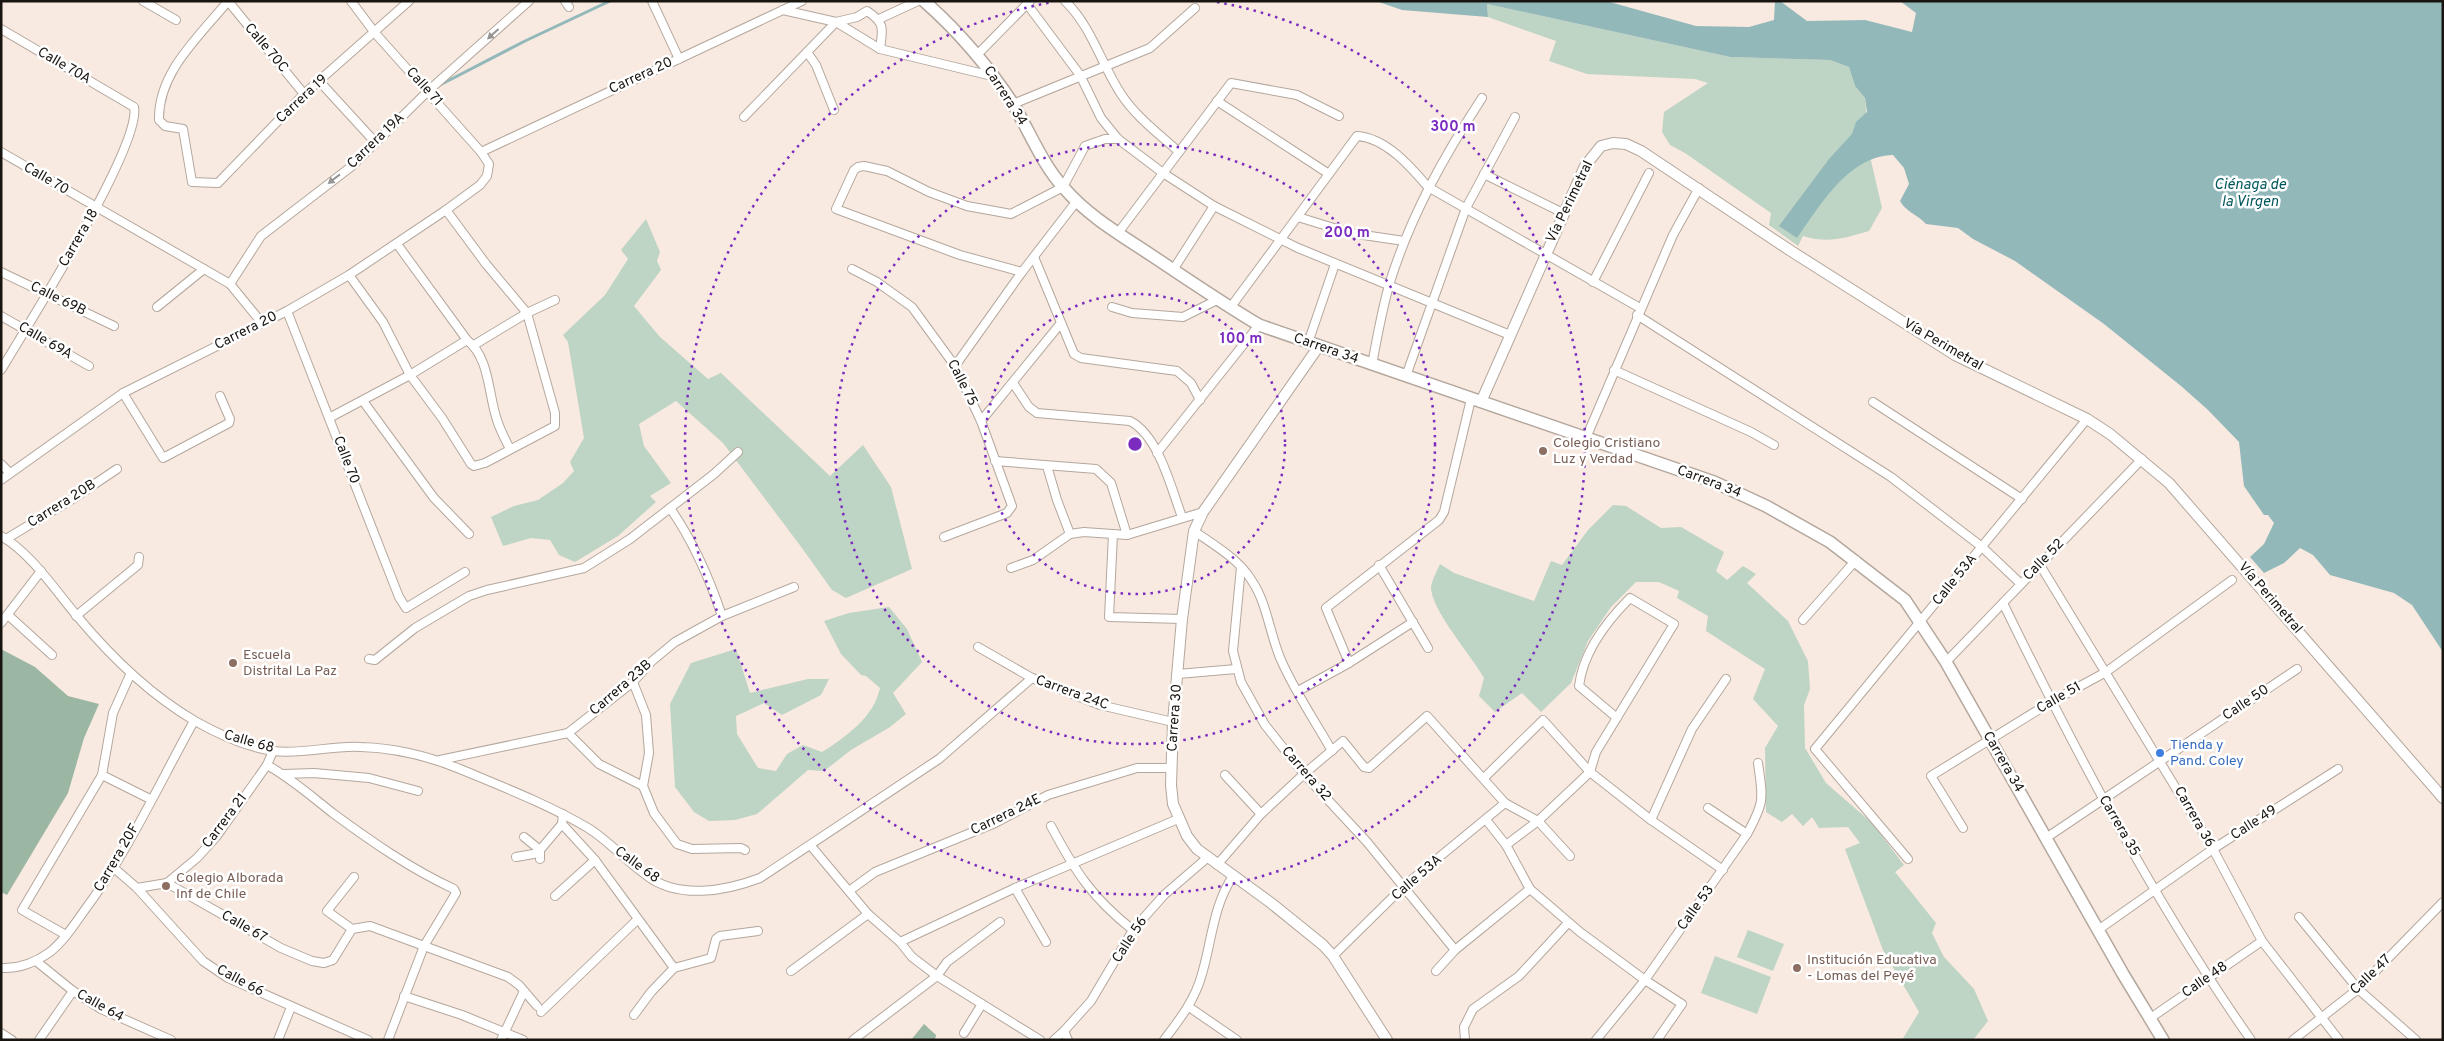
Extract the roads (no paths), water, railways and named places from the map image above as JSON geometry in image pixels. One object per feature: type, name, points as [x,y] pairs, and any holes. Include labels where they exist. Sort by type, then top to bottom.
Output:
[{"type":"main road","name":"Carrera 34","points":[[924,1],[949,24],[977,56],[1013,104],[1051,172],[1076,202],[1118,233],[1230,308],[1259,325],[1313,345],[1714,482],[1800,524],[1856,560],[1905,600],[1946,662],[2149,1019],[2163,1040]]},
{"type":"street","points":[[143,1],[176,20]]},
{"type":"street","name":"Calle 70C","points":[[228,1],[304,94]]},
{"type":"street","name":"Carrera 19","points":[[228,1],[182,55],[172,71],[159,102],[160,124],[183,129],[192,182],[218,183],[304,94],[320,82],[409,1]]},
{"type":"street","name":"Calle 71","points":[[350,1],[375,33],[481,152],[489,164],[487,176]]},
{"type":"street","name":"Carrera 19A","points":[[230,284],[261,236],[352,166],[428,91],[529,1]]},
{"type":"street","points":[[652,1],[679,59]]},
{"type":"street","name":"Carrera 20","points":[[481,152],[802,1]]},
{"type":"street","points":[[879,19],[918,1]]},
{"type":"street","points":[[1065,1],[1079,15],[1121,94],[1136,112],[1179,152]]},
{"type":"street","points":[[866,2],[867,10],[879,19],[883,30],[880,48]]},
{"type":"street","points":[[977,56],[1029,3],[1080,75],[1101,118],[1118,139],[1163,173],[1214,206],[1281,240],[1510,336]]},
{"type":"street","points":[[1013,104],[1150,48],[1195,8]]},
{"type":"street","points":[[783,10],[836,22],[880,48],[992,76]]},
{"type":"street","points":[[744,116],[836,22],[857,17],[867,10]]},
{"type":"street","name":"Calle 70A","points":[[1,29],[126,103]]},
{"type":"street","points":[[806,52],[816,65],[834,110]]},
{"type":"street","points":[[320,82],[375,142]]},
{"type":"street","points":[[1118,233],[1231,83],[1297,95],[1339,116]]},
{"type":"street","points":[[1372,364],[1389,284],[1404,241],[1428,187],[1453,141],[1482,98]]},
{"type":"street","points":[[1217,101],[1329,174]]},
{"type":"street","name":"Carrera 18","points":[[1,370],[97,208],[132,125],[134,107],[126,103]]},
{"type":"street","points":[[1406,376],[1466,208],[1515,117]]},
{"type":"street","points":[[1230,308],[1357,136],[1369,137],[1389,149],[1414,170],[1428,187],[1593,282],[1891,477],[1982,546],[2021,584]]},
{"type":"street","points":[[1022,272],[960,254],[836,209],[854,170],[858,167],[897,174],[930,192],[967,206],[1011,214],[1022,210],[1062,187],[1085,146],[1104,139],[1118,139]]},
{"type":"street","name":"Vía Perimetral","points":[[1476,400],[1510,336],[1563,213],[1592,155],[1602,146],[1613,143],[1626,144],[1641,151],[1699,188],[1791,251],[1955,355],[2087,420],[2142,459],[2169,483],[2227,548],[2443,798]]},
{"type":"street","name":"Calle 70","points":[[1,152],[230,284],[262,323]]},
{"type":"street","points":[[1593,282],[1649,173]]},
{"type":"street","points":[[1484,174],[1563,213]]},
{"type":"street","name":"Carrera 20","points":[[1,480],[123,393],[287,311],[350,275],[446,210],[480,185],[487,176]]},
{"type":"street","points":[[1586,438],[1672,235],[1699,188]]},
{"type":"street","points":[[956,366],[1022,272],[1076,202]]},
{"type":"street","points":[[1173,270],[1214,206]]},
{"type":"street","points":[[350,275],[383,322],[410,374],[442,418],[471,464],[474,466],[484,463],[554,426],[556,420],[527,313],[486,264],[446,210]]},
{"type":"street","points":[[1298,217],[1350,233],[1404,241]]},
{"type":"street","points":[[397,244],[466,340],[474,345],[485,368],[497,419],[510,449]]},
{"type":"street","points":[[1034,257],[1070,348],[1080,358],[1177,371],[1191,383],[1200,400]]},
{"type":"street","points":[[1313,345],[1335,264]]},
{"type":"street","points":[[157,307],[204,269]]},
{"type":"street","name":"Calle 75","points":[[852,269],[877,282],[912,307],[956,366],[981,421],[1012,506],[1008,512],[944,537]]},
{"type":"street","name":"Calle 69B","points":[[1,272],[114,326]]},
{"type":"street","points":[[474,345],[527,313],[556,300]]},
{"type":"street","points":[[1112,307],[1132,313],[1182,317],[1217,300]]},
{"type":"street","name":"Calle 70","points":[[287,311],[399,597],[406,608],[465,572]]},
{"type":"street","name":"Calle 69A","points":[[1,316],[89,366]]},
{"type":"street","points":[[981,421],[1061,323]]},
{"type":"street","points":[[1157,453],[1259,325]]},
{"type":"street","points":[[329,418],[363,401],[466,340]]},
{"type":"street","name":"Carrera 30","points":[[1313,345],[1203,512],[1194,531],[1182,619],[1173,722],[1171,785],[1178,819],[1187,836],[1207,858],[1271,903],[1323,945],[1333,956],[1387,1040]]},
{"type":"street","points":[[1614,370],[1751,432],[1774,445]]},
{"type":"street","points":[[1013,383],[1029,407],[1037,413],[1130,421],[1146,434],[1157,453],[1182,517]]},
{"type":"street","points":[[123,393],[163,458],[229,423],[230,419],[220,396]]},
{"type":"street","points":[[1349,663],[1326,608],[1379,565],[1433,526],[1444,512],[1476,400]]},
{"type":"street","points":[[363,401],[434,498],[469,534]]},
{"type":"street","points":[[1873,402],[2022,498]]},
{"type":"street","name":"Calle 53A","points":[[1908,859],[1814,749],[2087,420]]},
{"type":"street","points":[[369,659],[376,660],[416,628],[469,596],[487,590],[584,568],[630,539],[714,474],[738,452]]},
{"type":"street","name":"Calle 52","points":[[1946,662],[2142,459]]},
{"type":"street","points":[[995,461],[1096,469],[1105,475],[1111,483],[1127,534]]},
{"type":"street","points":[[1,464],[10,473]]},
{"type":"street","points":[[1047,466],[1070,534]]},
{"type":"street","name":"Carrera 20B","points":[[4,538],[74,498],[117,469]]},
{"type":"street","points":[[670,508],[688,534],[711,584],[722,616]]},
{"type":"street","points":[[1011,568],[1033,560],[1070,534],[1084,532],[1127,534],[1203,512]]},
{"type":"street","points":[[1194,531],[1241,567],[1252,581],[1261,597],[1268,627],[1281,661],[1332,751]]},
{"type":"street","points":[[1113,534],[1109,617],[1182,619]]},
{"type":"street","name":"Calle 68","points":[[4,538],[41,571],[76,616],[130,675],[194,720],[230,738],[273,751],[360,746],[413,752],[438,760],[563,814],[593,831],[648,877],[669,888],[688,891],[708,890],[750,882],[760,878],[811,846],[940,758],[1032,678]]},
{"type":"street","points":[[76,616],[138,566],[139,557]]},
{"type":"street","points":[[1803,620],[1856,560]]},
{"type":"street","points":[[1379,565],[1428,648]]},
{"type":"street","name":"Carrera 36","points":[[2040,565],[2213,849],[2262,941],[2339,1040]]},
{"type":"street","name":"Carrera 32","points":[[1241,567],[1233,651],[1236,669],[1265,725],[1304,774],[1404,886],[1455,950]]},
{"type":"street","points":[[1,623],[41,571]]},
{"type":"street","name":"Calle 51","points":[[1963,828],[1931,776],[2051,702],[2106,672],[2232,580]]},
{"type":"street","name":"Carrera 23B","points":[[438,760],[568,733],[633,682],[652,661],[675,642],[722,616],[794,587]]},
{"type":"street","points":[[1506,845],[1538,821],[1590,772],[1596,752],[1617,718],[1674,624],[1630,598],[1597,640],[1581,668],[1579,686],[1617,718]]},
{"type":"street","name":"Carrera 35","points":[[2003,603],[2051,702],[2103,800],[2207,978],[2251,1040]]},
{"type":"street","points":[[8,615],[52,655]]},
{"type":"street","points":[[1298,692],[1349,663],[1413,622]]},
{"type":"street","name":"Carrera 24C","points":[[978,647],[1032,678],[1100,704],[1173,722]]},
{"type":"street","points":[[1178,674],[1236,669]]},
{"type":"street","name":"Calle 50","points":[[2046,838],[2297,669]]},
{"type":"street","points":[[66,936],[22,910],[102,775],[113,713],[130,675]]},
{"type":"street","points":[[1651,820],[1692,729],[1726,679]]},
{"type":"street","points":[[633,682],[646,715],[649,753],[643,786],[654,813],[677,844],[692,849],[741,848],[745,850]]},
{"type":"street","points":[[1217,865],[1261,814],[1343,741],[1364,768],[1368,768],[1427,716],[1506,803],[1538,821],[1570,856]]},
{"type":"street","name":"Carrera 20F","points":[[1,968],[12,969],[36,961],[52,951],[66,936],[114,868],[194,720]]},
{"type":"street","points":[[1484,778],[1543,720],[1590,772],[1651,820],[1722,870]]},
{"type":"street","points":[[568,733],[600,764],[643,786]]},
{"type":"street","name":"Carrera 21","points":[[167,883],[197,858],[216,837],[267,765],[273,751]]},
{"type":"street","name":"Calle 53","points":[[1596,1040],[1644,980],[1747,834],[1760,811],[1763,798],[1758,763]]},
{"type":"street","points":[[267,765],[284,774],[306,793],[388,853],[454,889],[456,893],[424,946],[388,1040]]},
{"type":"street","name":"Carrera 24E","points":[[849,891],[875,872],[995,823],[1048,795],[1137,768],[1172,768]]},
{"type":"street","name":"Calle 49","points":[[2098,930],[2155,888],[2213,849],[2338,769]]},
{"type":"street","points":[[284,774],[314,773],[369,778],[418,791]]},
{"type":"street","points":[[1225,774],[1261,814]]},
{"type":"street","points":[[102,775],[150,799]]},
{"type":"street","name":"Calle 53A","points":[[1333,956],[1404,886],[1506,803]]},
{"type":"street","points":[[1708,808],[1747,834]]},
{"type":"street","points":[[516,857],[540,854],[562,824],[563,814]]},
{"type":"street","points":[[900,942],[1015,888],[1178,819]]},
{"type":"street","points":[[1486,820],[1506,845],[1530,889],[1568,923],[1644,980],[1682,1004],[1657,1040]]},
{"type":"street","name":"Calle 68","points":[[562,824],[595,860],[637,920],[674,968]]},
{"type":"street","points":[[1051,826],[1072,864],[1099,901],[1133,930]]},
{"type":"street","points":[[524,837],[540,854]]},
{"type":"street","points":[[811,846],[868,914],[900,942],[912,957],[937,976],[1040,1040]]},
{"type":"street","name":"Calle 56","points":[[1064,1031],[1096,994],[1133,930],[1164,895],[1207,858]]},
{"type":"street","points":[[555,896],[595,860]]},
{"type":"street","name":"Calle 66","points":[[114,868],[137,888],[203,960],[228,978],[368,1040]]},
{"type":"street","points":[[1164,1040],[1189,1007],[1202,974],[1222,892],[1232,876]]},
{"type":"street","points":[[354,877],[327,911],[352,929],[370,926],[508,977],[524,991],[539,1009],[637,920]]},
{"type":"street","points":[[137,888],[167,883]]},
{"type":"street","name":"Calle 67","points":[[167,883],[281,948],[312,961],[324,963],[333,960],[352,929]]},
{"type":"street","points":[[1015,888],[1046,942]]},
{"type":"street","points":[[1436,970],[1455,950],[1530,889]]},
{"type":"street","name":"Calle 47","points":[[2293,1040],[2358,989],[2443,902]]},
{"type":"street","points":[[791,971],[868,914]]},
{"type":"street","points":[[2299,917],[2358,989],[2416,1040]]},
{"type":"street","points":[[853,1040],[937,976],[947,962],[1000,922]]},
{"type":"street","points":[[1465,1040],[1464,1027],[1472,1009],[1519,976],[1568,923]]},
{"type":"street","points":[[634,1015],[651,992],[674,968],[712,958],[716,939],[720,936],[758,930]]},
{"type":"street","name":"Calle 48","points":[[2149,1019],[2262,941]]},
{"type":"street","name":"Calle 64","points":[[36,961],[73,991],[101,1009],[171,1040]]},
{"type":"street","points":[[40,1040],[73,991]]},
{"type":"street","points":[[501,1040],[524,991]]},
{"type":"street","points":[[404,996],[462,1015],[523,1040]]},
{"type":"street","points":[[964,1033],[982,1004]]},
{"type":"street","points":[[278,1040],[291,1007]]},
{"type":"street","points":[[1189,1007],[1237,1040]]},
{"type":"street","points":[[1054,1040],[1064,1031],[1068,1040]]},
{"type":"street","points":[[1,1033],[12,1040]]},
{"type":"water","name":"Ciénaga de la Virgen","points":[[1376,1],[1606,1],[1696,26],[1749,27],[1774,20],[1775,1],[1780,1],[1807,21],[1865,20],[1912,32],[1916,13],[1900,1],[2443,1],[2443,652],[2412,605],[2394,593],[2330,575],[2313,555],[2300,548],[2284,563],[2264,573],[2250,557],[2264,544],[2274,523],[2268,515],[2264,515],[2244,486],[2239,442],[2207,409],[2181,386],[2104,324],[2015,261],[1973,239],[1958,228],[1926,224],[1908,210],[1900,201],[1909,184],[1904,168],[1893,155],[1877,158],[1862,164],[1849,173],[1826,198],[1797,238],[1779,226],[1829,159],[1852,134],[1856,122],[1867,112],[1865,98],[1855,86],[1849,67],[1830,60],[1730,57],[1487,4],[1488,17],[1402,10]]},
{"type":"waterway","points":[[438,86],[525,41],[610,1]]},
{"type":"place","name":"Colegio Cristiano Luz y Verdad","points":[[1543,451]]},
{"type":"place","name":"Escuela Distrital La Paz","points":[[233,663]]},
{"type":"place","name":"Tienda y Pand. Coley","points":[[2160,753]]},
{"type":"place","name":"Colegio Alborada Inf de Chile","points":[[166,886]]},
{"type":"place","name":"Institución Educativa - Lomas del Peyé","points":[[1797,968]]}]
